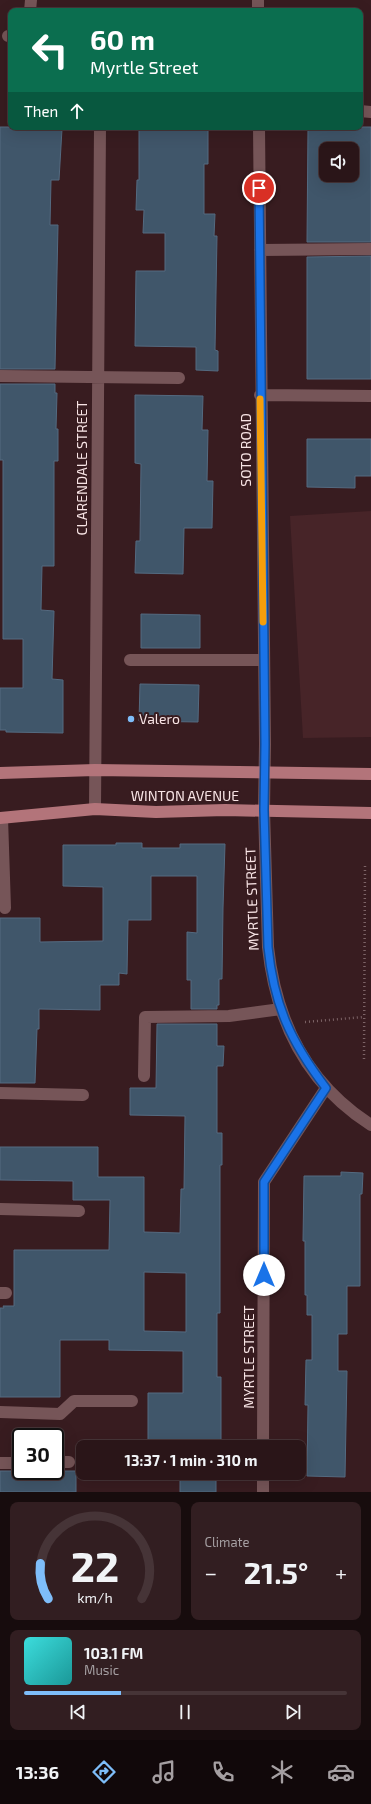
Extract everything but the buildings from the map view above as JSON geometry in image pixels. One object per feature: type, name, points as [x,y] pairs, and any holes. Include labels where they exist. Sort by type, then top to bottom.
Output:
[{"type":"main road","name":"WINTON AVENUE","points":[[0,772],[95,770],[371,774]]},
{"type":"main road","name":"WINTON AVENUE","points":[[1,818],[95,810],[156,812],[264,810],[371,813]]},
{"type":"street","name":"CLARENDALE STREET","points":[[95,810],[100,130]]},
{"type":"street","name":"SOTO ROAD","points":[[259,130],[260,395],[265,772]]},
{"type":"street","points":[[260,250],[371,249]]},
{"type":"street","points":[[0,376],[179,378]]},
{"type":"street","points":[[260,395],[371,396]]},
{"type":"street","points":[[130,660],[264,660]]},
{"type":"street","name":"MYRTLE STREET","points":[[263,1440],[264,1182],[326,1088],[305,1060],[286,1024],[270,967],[268,947],[264,810],[265,772]]},
{"type":"street","points":[[1,818],[5,908]]},
{"type":"street","points":[[144,1076],[145,1017],[229,1016],[281,1009]]},
{"type":"street","points":[[326,1088],[351,1112],[371,1125]]},
{"type":"street","points":[[0,1093],[83,1095]]},
{"type":"street","points":[[0,1209],[79,1211]]},
{"type":"street","points":[[0,1412],[60,1414],[74,1401],[132,1401]]},
{"type":"street","points":[[64,1462],[69,1462]]},
{"type":"street","points":[[0,1463],[12,1463]]},
{"type":"street","points":[[263,1480],[263,1492]]},
{"type":"path","points":[[364,1059],[366,866]]},
{"type":"path","points":[[286,1024],[364,1017]]},
{"type":"shaded area","points":[[371,511],[371,737],[303,738],[290,516]]},
{"type":"slow traffic","points":[[260,399],[263,622]]},
{"type":"place","name":"Valero","points":[[131,719]]},
{"type":"route","points":[[259,188],[265,744],[264,810],[268,947],[270,967],[276,995],[286,1024],[294,1042],[305,1060],[326,1088],[264,1182],[264,1275]]}]
